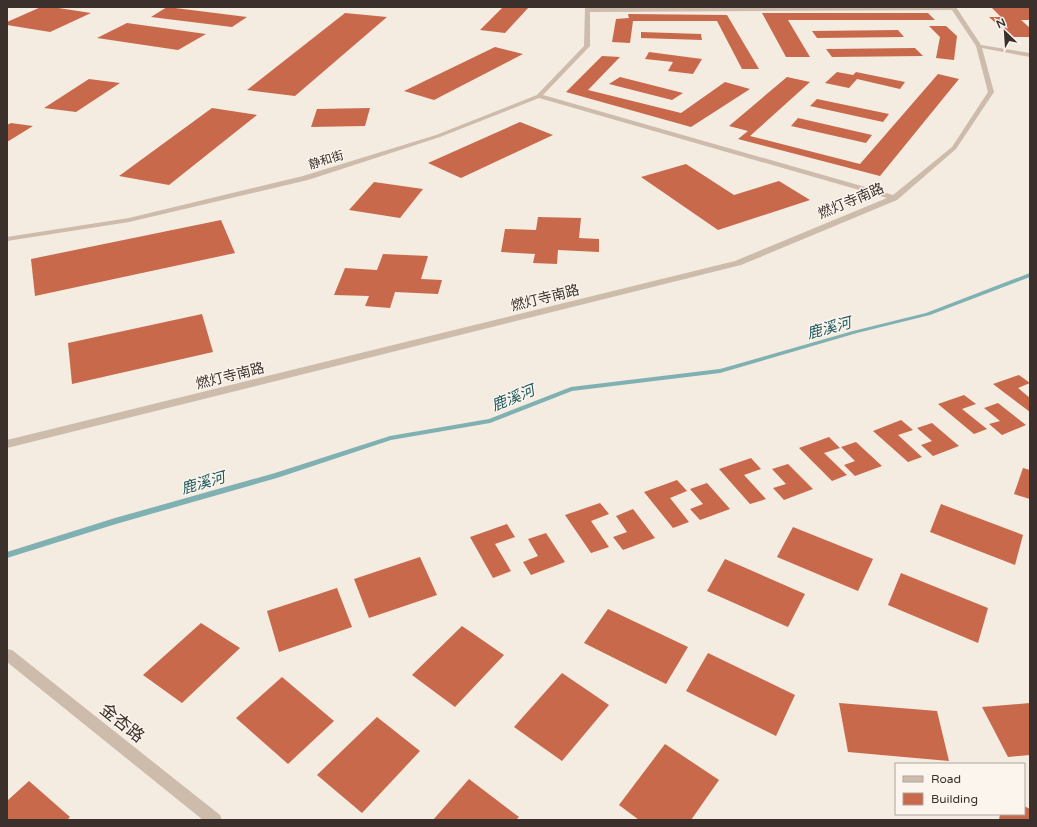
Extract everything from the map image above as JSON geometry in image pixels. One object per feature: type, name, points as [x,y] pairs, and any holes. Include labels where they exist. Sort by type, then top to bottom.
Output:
[{"type":"street","points":[[588,8],[953,8]]},
{"type":"street","name":"静和街","points":[[7,239],[129,220],[305,178],[438,136],[539,96],[587,46],[588,8]]},
{"type":"street","name":"燃灯寺南路","points":[[7,444],[738,263],[894,198],[954,148],[991,92],[979,46],[953,8]]},
{"type":"street","points":[[979,46],[1030,55]]},
{"type":"street","points":[[539,96],[894,198]]},
{"type":"street","name":"金杏路","points":[[7,654],[215,820]]},
{"type":"building","points":[[41,7],[52,7],[91,13],[50,32],[7,25],[7,22]]},
{"type":"building","points":[[167,7],[247,17],[232,27],[151,17]]},
{"type":"building","points":[[503,7],[529,7],[505,33],[480,30]]},
{"type":"building","points":[[991,7],[1030,7],[1030,20],[1021,20],[1030,28],[1030,37],[1011,37],[989,17],[1001,17]]},
{"type":"building","points":[[345,13],[387,17],[295,96],[247,90]]},
{"type":"building","points":[[762,13],[928,13],[935,20],[788,20],[810,57],[786,57]]},
{"type":"building","points":[[628,14],[727,15],[759,69],[742,69],[717,21],[633,21],[630,43],[612,42],[616,19],[629,18]]},
{"type":"building","points":[[127,23],[206,34],[178,50],[97,38]]},
{"type":"building","points":[[929,26],[946,26],[957,36],[954,60],[936,58],[940,37]]},
{"type":"building","points":[[898,30],[904,37],[817,38],[812,31]]},
{"type":"building","points":[[641,32],[701,34],[702,40],[641,38]]},
{"type":"building","points":[[495,47],[523,54],[434,100],[404,91]]},
{"type":"building","points":[[915,48],[923,56],[832,57],[826,49]]},
{"type":"building","points":[[649,52],[702,59],[693,74],[668,71],[673,62],[645,59]]},
{"type":"building","points":[[602,56],[620,57],[588,90],[681,113],[725,82],[750,89],[691,127],[566,92]]},
{"type":"building","points":[[837,72],[853,75],[856,72],[905,82],[900,89],[857,79],[849,88],[825,83]]},
{"type":"building","points":[[938,74],[959,79],[880,176],[738,139],[748,131],[729,126],[787,77],[810,82],[750,136],[860,164]]},
{"type":"building","points":[[620,77],[683,93],[672,100],[609,84]]},
{"type":"building","points":[[89,79],[120,83],[76,112],[44,108]]},
{"type":"building","points":[[817,99],[889,114],[883,122],[810,106]]},
{"type":"building","points":[[212,108],[257,115],[169,185],[119,176]]},
{"type":"building","points":[[370,108],[365,126],[311,127],[317,109]]},
{"type":"building","points":[[798,118],[872,135],[866,143],[791,126]]},
{"type":"building","points":[[520,122],[553,135],[461,178],[428,163]]},
{"type":"building","points":[[11,123],[33,126],[7,142],[7,125]]},
{"type":"building","points":[[686,164],[734,195],[779,181],[810,200],[718,230],[641,177]]},
{"type":"building","points":[[374,182],[423,189],[400,218],[349,210]]},
{"type":"building","points":[[538,217],[581,218],[579,238],[599,239],[599,252],[558,250],[557,264],[533,263],[535,254],[501,252],[505,229],[536,230]]},
{"type":"building","points":[[221,220],[235,253],[35,296],[31,259]]},
{"type":"building","points":[[383,254],[428,256],[421,279],[442,280],[438,294],[395,292],[390,308],[365,306],[369,296],[334,295],[345,268],[377,270]]},
{"type":"building","points":[[202,314],[213,352],[72,384],[68,343]]},
{"type":"building","points":[[1019,375],[1030,383],[1018,388],[1030,398],[1030,412],[993,384]]},
{"type":"building","points":[[964,395],[976,404],[962,409],[987,429],[974,434],[938,404]]},
{"type":"building","points":[[998,403],[1026,425],[1002,435],[989,424],[1000,421],[984,408]]},
{"type":"building","points":[[901,420],[913,430],[898,435],[922,457],[908,462],[873,431]]},
{"type":"building","points":[[932,423],[959,446],[933,456],[921,445],[932,441],[917,428]]},
{"type":"building","points":[[829,437],[840,448],[824,453],[847,475],[832,481],[799,448]]},
{"type":"building","points":[[856,442],[882,466],[855,476],[844,465],[855,461],[841,447]]},
{"type":"building","points":[[751,458],[761,469],[744,475],[766,499],[750,504],[719,469]]},
{"type":"building","points":[[788,464],[813,489],[784,500],[773,488],[786,484],[772,469]]},
{"type":"building","points":[[1023,468],[1030,470],[1030,499],[1014,494]]},
{"type":"building","points":[[677,480],[687,491],[670,498],[689,522],[673,528],[644,492]]},
{"type":"building","points":[[707,483],[730,509],[700,520],[690,509],[703,504],[690,489]]},
{"type":"building","points":[[600,503],[609,514],[591,521],[609,547],[591,553],[565,515]]},
{"type":"building","points":[[941,504],[1023,535],[1015,565],[930,532]]},
{"type":"building","points":[[633,509],[655,538],[623,550],[613,537],[627,532],[616,516]]},
{"type":"building","points":[[507,524],[515,537],[495,544],[511,571],[493,578],[470,537]]},
{"type":"building","points":[[793,527],[873,559],[858,591],[777,557]]},
{"type":"building","points":[[546,533],[565,562],[531,575],[523,562],[538,556],[528,539]]},
{"type":"building","points":[[420,557],[437,595],[369,618],[354,579]]},
{"type":"building","points":[[725,559],[805,594],[788,627],[707,591]]},
{"type":"building","points":[[901,573],[988,608],[978,643],[888,605]]},
{"type":"building","points":[[337,588],[352,627],[279,652],[267,611]]},
{"type":"building","points":[[608,609],[688,647],[666,684],[584,643]]},
{"type":"building","points":[[201,623],[240,648],[182,703],[143,675]]},
{"type":"building","points":[[462,626],[504,655],[455,707],[412,675]]},
{"type":"building","points":[[708,653],[795,695],[776,736],[686,691]]},
{"type":"building","points":[[562,673],[609,705],[562,761],[514,727]]},
{"type":"building","points":[[282,677],[334,721],[288,764],[236,718]]},
{"type":"building","points":[[839,703],[937,711],[949,761],[848,752]]},
{"type":"building","points":[[1030,703],[1030,755],[1008,757],[982,707]]},
{"type":"building","points":[[377,717],[420,751],[362,813],[317,775]]},
{"type":"building","points":[[665,744],[719,780],[691,820],[639,820],[619,805]]},
{"type":"building","points":[[469,779],[519,817],[516,820],[433,820]]},
{"type":"building","points":[[29,781],[70,817],[67,820],[7,820],[7,801]]},
{"type":"building","points":[[1025,806],[1030,809],[1030,820],[999,820],[1000,815],[1025,815]]},
{"type":"waterway","name":"鹿溪河","points":[[7,555],[115,521],[277,475],[390,438],[490,421],[571,389],[720,371],[855,332],[928,314],[1030,275]]}]
